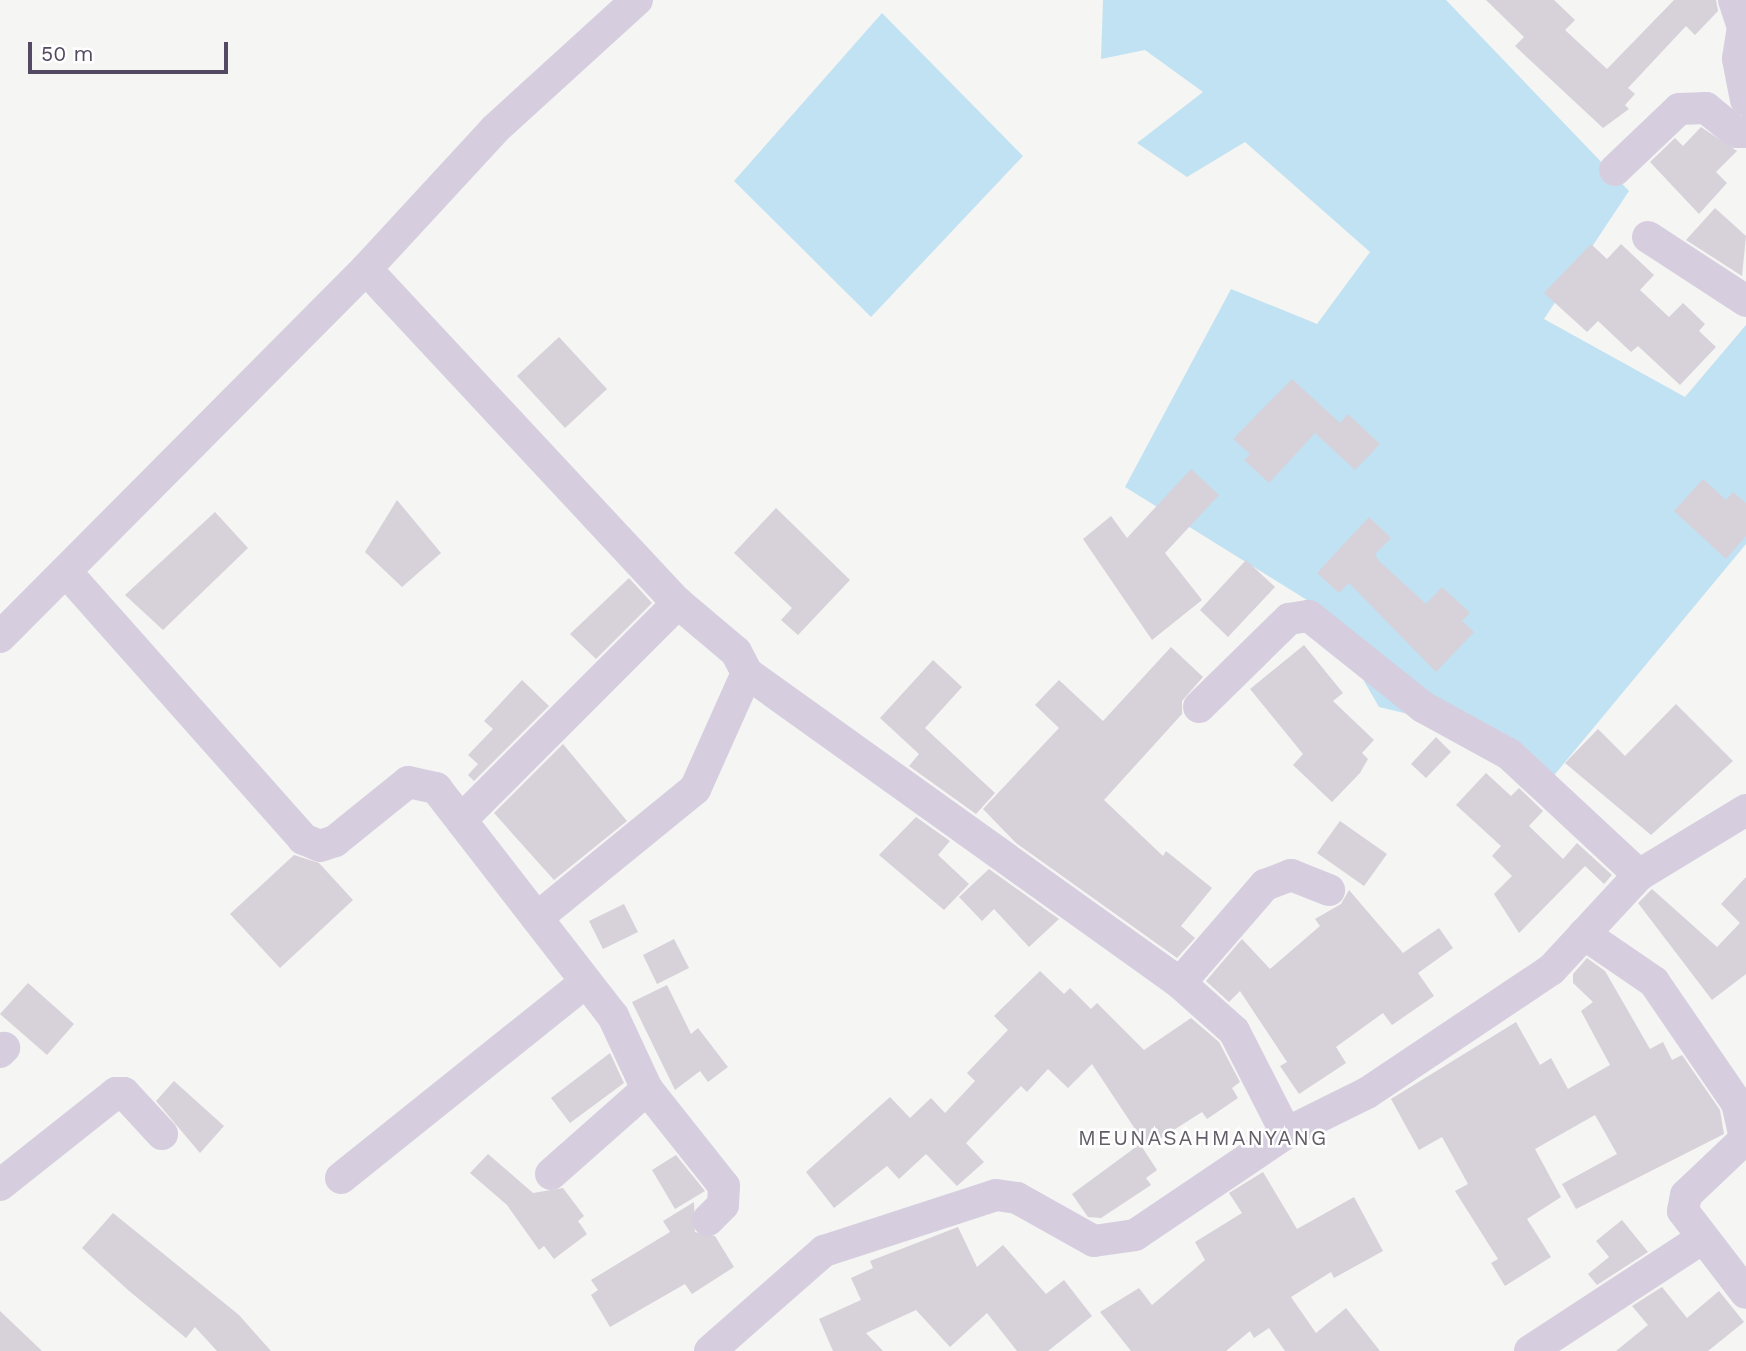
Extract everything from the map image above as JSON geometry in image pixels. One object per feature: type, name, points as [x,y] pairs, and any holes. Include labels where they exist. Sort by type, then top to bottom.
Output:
[{"type":"street","points":[[0,637],[69,575],[366,270],[495,130],[637,0]]},
{"type":"street","points":[[1734,0],[1743,27],[1738,59],[1746,100]]},
{"type":"street","points":[[1615,170],[1679,109],[1706,108],[1736,132],[1746,132]]},
{"type":"street","points":[[1648,237],[1746,301]]},
{"type":"street","points":[[366,270],[678,603],[736,652],[747,673],[1180,983],[1234,1031],[1286,1133]]},
{"type":"street","points":[[69,575],[303,839],[320,846],[335,841],[408,782],[436,788],[464,817],[584,983],[613,1016],[647,1089],[724,1186],[723,1205],[708,1220]]},
{"type":"street","points":[[464,817],[678,603]]},
{"type":"street","points":[[1199,707],[1289,619],[1309,617],[1423,707],[1509,754],[1639,875]]},
{"type":"street","points":[[537,918],[695,789],[747,673]]},
{"type":"street","points":[[716,1349],[824,1251],[996,1195],[1017,1198],[1094,1241],[1122,1240],[1286,1133],[1367,1093],[1551,970],[1639,875],[1746,810]]},
{"type":"street","points":[[1180,983],[1265,885],[1291,875],[1329,890]]},
{"type":"street","points":[[1584,934],[1634,965],[1671,1002],[1737,1103],[1745,1138],[1686,1195],[1686,1219],[1746,1293]]},
{"type":"street","points":[[341,1178],[584,983]]},
{"type":"street","points":[[551,1174],[647,1089]]},
{"type":"street","points":[[0,1185],[116,1093],[124,1093],[162,1134]]},
{"type":"street","points":[[1530,1351],[1701,1238]]},
{"type":"shaded area","points":[[1103,0],[1446,0],[1629,191],[1544,319],[1685,397],[1746,325],[1746,544],[1551,779],[1488,733],[1379,707],[1323,610],[1125,487],[1231,289],[1317,324],[1370,252],[1245,142],[1187,177],[1137,143],[1203,92],[1145,50],[1101,59]]},
{"type":"shaded area","points":[[882,13],[1023,156],[871,317],[734,181]]},
{"type":"building","points":[[1486,0],[1554,0],[1575,20],[1565,30],[1607,69],[1674,0],[1716,0],[1718,11],[1695,35],[1686,26],[1628,88],[1635,94],[1625,105],[1629,109],[1603,128],[1515,46],[1524,37]]},
{"type":"building","points":[[1701,127],[1737,151],[1716,172],[1727,183],[1699,214],[1650,162],[1675,138],[1683,146]]},
{"type":"building","points":[[1715,208],[1746,236],[1742,276],[1686,240]]},
{"type":"building","points":[[1591,244],[1607,259],[1621,244],[1654,275],[1640,290],[1669,317],[1683,303],[1705,324],[1699,331],[1716,347],[1680,385],[1638,346],[1631,352],[1598,321],[1587,332],[1544,293]]},
{"type":"building","points":[[559,337],[607,389],[565,428],[517,376]]},
{"type":"building","points":[[1292,379],[1340,423],[1348,414],[1380,444],[1355,470],[1315,433],[1269,483],[1244,460],[1250,454],[1233,439]]},
{"type":"building","points":[[1191,469],[1219,495],[1165,553],[1202,600],[1152,640],[1083,539],[1111,516],[1127,538]]},
{"type":"building","points":[[1703,479],[1726,500],[1733,492],[1746,503],[1746,536],[1726,559],[1674,511]]},
{"type":"building","points":[[397,500],[441,553],[402,587],[365,552]]},
{"type":"building","points":[[776,508],[850,580],[798,635],[781,620],[792,608],[734,553]]},
{"type":"building","points":[[215,512],[248,548],[163,630],[125,595]]},
{"type":"building","points":[[1369,517],[1391,538],[1375,554],[1379,561],[1426,604],[1442,587],[1470,613],[1462,621],[1474,632],[1436,672],[1349,583],[1339,593],[1317,573]]},
{"type":"building","points":[[1246,560],[1275,587],[1228,637],[1200,610]]},
{"type":"building","points":[[629,578],[652,603],[596,659],[570,634]]},
{"type":"building","points":[[1304,645],[1343,693],[1333,701],[1374,740],[1362,753],[1368,759],[1360,773],[1332,802],[1293,765],[1303,754],[1250,689]]},
{"type":"building","points":[[1171,647],[1203,677],[1182,701],[1182,714],[1104,800],[1163,856],[1166,851],[1212,888],[1181,926],[1195,938],[1177,958],[1016,843],[983,809],[1059,728],[1035,705],[1059,680],[1103,721]]},
{"type":"building","points":[[933,660],[962,687],[925,728],[995,793],[976,814],[909,766],[919,754],[880,718]]},
{"type":"building","points":[[522,680],[549,706],[474,781],[468,775],[478,764],[468,755],[493,729],[484,721]]},
{"type":"building","points":[[1676,704],[1733,761],[1651,835],[1565,763],[1598,729],[1625,756]]},
{"type":"building","points":[[1436,737],[1451,752],[1426,778],[1411,764]]},
{"type":"building","points":[[563,744],[627,821],[554,880],[494,813]]},
{"type":"building","points":[[1486,773],[1511,796],[1519,788],[1543,811],[1529,826],[1563,859],[1577,843],[1612,875],[1604,884],[1585,866],[1519,933],[1494,894],[1512,876],[1492,856],[1501,846],[1456,805]]},
{"type":"building","points":[[916,817],[950,841],[938,855],[969,884],[944,910],[879,855]]},
{"type":"building","points":[[1340,821],[1387,854],[1364,886],[1317,853]]},
{"type":"building","points":[[294,855],[319,863],[353,900],[280,968],[230,914]]},
{"type":"building","points":[[989,869],[1059,919],[1029,947],[994,909],[982,921],[959,897]]},
{"type":"building","points":[[1746,877],[1746,974],[1712,1000],[1638,903],[1652,889],[1717,947],[1740,923],[1721,904]]},
{"type":"building","points":[[1349,890],[1403,953],[1439,928],[1453,948],[1418,973],[1434,996],[1392,1025],[1383,1013],[1336,1047],[1346,1063],[1299,1094],[1280,1066],[1287,1062],[1240,991],[1229,1002],[1206,981],[1242,939],[1270,969],[1320,926],[1315,919],[1341,904]]},
{"type":"building","points":[[624,904],[638,932],[603,949],[589,921]]},
{"type":"building","points":[[674,939],[689,968],[657,984],[643,955]]},
{"type":"building","points":[[1587,958],[1605,971],[1650,1049],[1663,1042],[1672,1060],[1682,1055],[1720,1110],[1724,1134],[1576,1209],[1562,1184],[1617,1154],[1595,1115],[1535,1149],[1561,1197],[1527,1219],[1551,1257],[1505,1286],[1491,1263],[1498,1259],[1455,1191],[1468,1184],[1442,1137],[1419,1150],[1391,1099],[1516,1022],[1540,1065],[1551,1058],[1568,1089],[1610,1065],[1581,1011],[1593,1002],[1573,983],[1573,974]]},
{"type":"building","points":[[1040,971],[1064,994],[1070,988],[1091,1009],[1097,1003],[1144,1050],[1191,1018],[1219,1042],[1240,1082],[1232,1088],[1238,1098],[1207,1119],[1202,1112],[1147,1147],[1092,1064],[1068,1088],[1048,1069],[1027,1092],[1021,1086],[966,1143],[984,1162],[957,1186],[926,1154],[899,1179],[887,1166],[834,1208],[806,1172],[890,1097],[910,1118],[931,1098],[945,1113],[975,1081],[967,1073],[1008,1030],[994,1016]]},
{"type":"building","points":[[28,983],[74,1024],[47,1055],[0,1014]]},
{"type":"building","points":[[667,985],[691,1034],[698,1028],[728,1067],[708,1082],[700,1071],[675,1090],[632,1002]]},
{"type":"building","points":[[610,1053],[624,1083],[570,1123],[551,1098]]},
{"type":"building","points":[[174,1081],[224,1126],[200,1153],[156,1101]]},
{"type":"building","points":[[1140,1144],[1157,1170],[1146,1178],[1151,1185],[1101,1218],[1088,1217],[1072,1194]]},
{"type":"building","points":[[488,1154],[533,1193],[563,1188],[584,1216],[578,1221],[587,1234],[554,1259],[544,1246],[539,1250],[507,1205],[470,1173]]},
{"type":"building","points":[[676,1155],[705,1191],[675,1209],[652,1170]]},
{"type":"building","points":[[1263,1172],[1297,1229],[1354,1197],[1383,1251],[1334,1278],[1331,1272],[1291,1297],[1316,1333],[1346,1308],[1380,1351],[1285,1351],[1269,1328],[1254,1338],[1250,1331],[1226,1351],[1131,1351],[1100,1312],[1139,1288],[1152,1305],[1205,1260],[1195,1242],[1242,1213],[1229,1193]]},
{"type":"building","points":[[694,1202],[695,1232],[715,1236],[734,1267],[692,1294],[685,1284],[610,1327],[591,1295],[598,1290],[591,1280],[670,1232],[663,1221]]},
{"type":"building","points":[[113,1213],[239,1315],[271,1351],[217,1351],[195,1327],[186,1338],[128,1290],[82,1248]]},
{"type":"building","points":[[1622,1220],[1648,1252],[1597,1285],[1588,1274],[1609,1257],[1596,1241]]},
{"type":"building","points":[[958,1227],[977,1267],[1003,1245],[1046,1294],[1064,1280],[1092,1316],[1048,1351],[1017,1351],[987,1313],[950,1347],[916,1310],[866,1333],[883,1351],[833,1351],[819,1319],[861,1300],[851,1278],[873,1268],[870,1261]]},
{"type":"building","points":[[1662,1287],[1687,1318],[1719,1291],[1744,1322],[1708,1351],[1616,1351],[1648,1325],[1632,1306]]},
{"type":"building","points":[[0,1311],[42,1351],[0,1351]]},
{"type":"district","name":"MEUNASAHMANYANG","points":[[1203,1138]]}]
